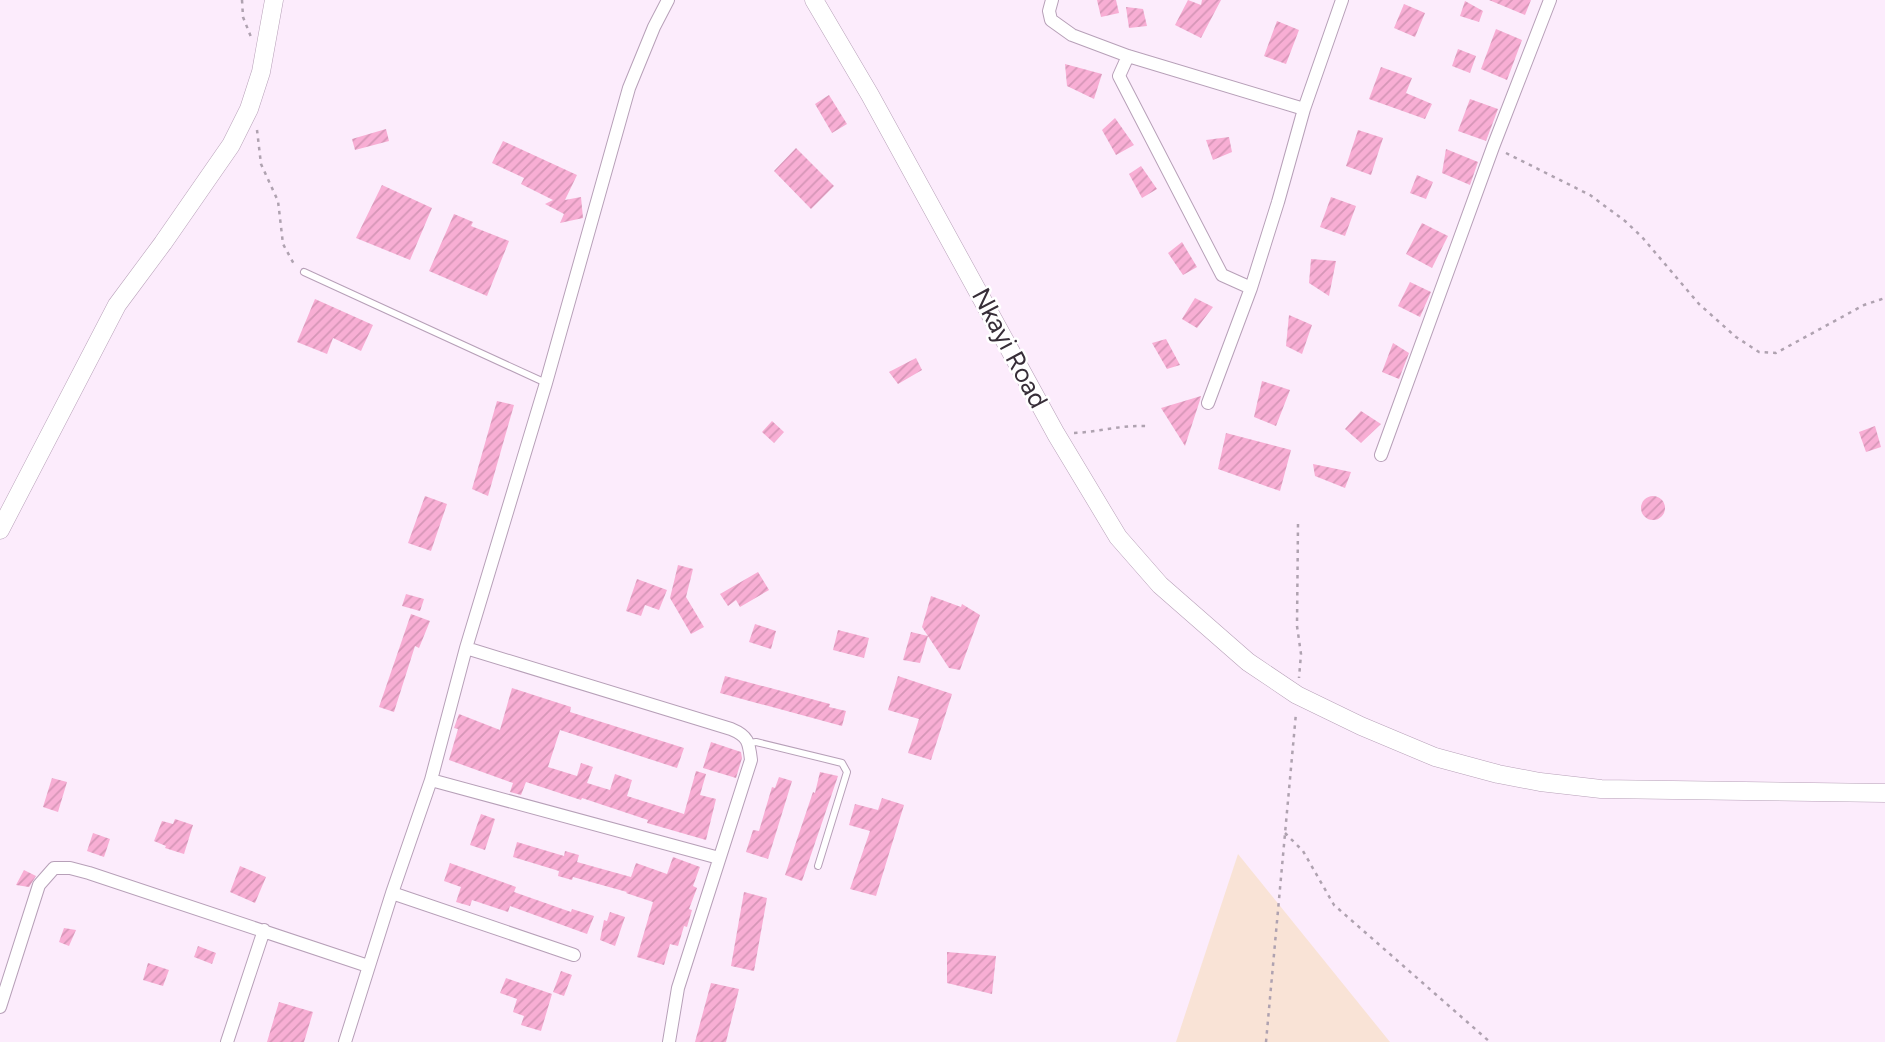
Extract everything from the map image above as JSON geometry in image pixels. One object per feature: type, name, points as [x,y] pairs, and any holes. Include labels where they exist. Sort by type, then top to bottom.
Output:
[{"type":"main road","points":[[0,530],[117,305],[231,145],[249,108],[261,72],[274,0]]},
{"type":"main road","name":"Nkayi Road","points":[[814,0],[870,94],[1056,434],[1118,537],[1160,585],[1248,662],[1297,695],[1435,757],[1540,782],[1601,789],[1885,793]]},
{"type":"street","points":[[345,1042],[431,779],[466,648],[546,383],[629,88],[668,0]]},
{"type":"street","points":[[1052,0],[1049,11],[1051,20],[1061,29],[1128,56],[1304,109]]},
{"type":"street","points":[[1208,403],[1251,288],[1304,109],[1342,0]]},
{"type":"street","points":[[1381,455],[1493,147],[1550,0]]},
{"type":"street","points":[[1128,56],[1119,76],[1222,275],[1251,288]]},
{"type":"street","points":[[466,648],[745,735],[751,760],[678,988],[669,1042]]},
{"type":"street","points":[[431,779],[719,858]]},
{"type":"street","points":[[0,1007],[39,885],[54,868],[70,868],[89,873],[368,966]]},
{"type":"street","points":[[392,893],[574,955]]},
{"type":"street","points":[[227,1042],[264,930]]},
{"type":"lane","points":[[304,272],[546,383]]},
{"type":"lane","points":[[749,743],[756,742],[842,763],[847,772],[818,866]]},
{"type":"path","points":[[242,0],[247,29],[263,56]]},
{"type":"path","points":[[249,108],[257,129],[261,164],[278,201],[283,244],[295,267],[304,272]]},
{"type":"path","points":[[1493,147],[1590,194],[1642,237],[1699,304],[1736,337],[1759,352],[1776,353],[1864,305],[1885,299]]},
{"type":"path","points":[[1056,434],[1099,432],[1125,425],[1146,426]]},
{"type":"path","points":[[1266,1042],[1301,654],[1297,626],[1298,524]]},
{"type":"path","points":[[1285,833],[1303,851],[1334,905],[1490,1042]]},
{"type":"shaded area","points":[[1238,854],[1390,1042],[1176,1042]]},
{"type":"building","points":[[1097,0],[1116,0],[1119,13],[1101,17]]},
{"type":"building","points":[[1188,0],[1201,5],[1202,0],[1221,0],[1201,38],[1175,25]]},
{"type":"building","points":[[1489,0],[1531,0],[1525,15]]},
{"type":"building","points":[[1465,1],[1483,11],[1479,22],[1460,16]]},
{"type":"building","points":[[1404,4],[1425,13],[1415,37],[1394,28]]},
{"type":"building","points":[[1126,7],[1143,9],[1147,26],[1129,28]]},
{"type":"building","points":[[1277,21],[1299,30],[1286,64],[1264,56]]},
{"type":"building","points":[[1496,29],[1522,40],[1507,80],[1481,69]]},
{"type":"building","points":[[1458,49],[1476,56],[1470,73],[1452,66]]},
{"type":"building","points":[[1065,64],[1102,74],[1094,99],[1067,86]]},
{"type":"building","points":[[1381,67],[1412,78],[1406,93],[1432,104],[1425,119],[1369,99]]},
{"type":"building","points":[[829,95],[847,124],[832,133],[815,104]]},
{"type":"building","points":[[1470,99],[1498,109],[1486,141],[1458,131]]},
{"type":"building","points":[[1115,118],[1134,145],[1116,155],[1102,130]]},
{"type":"building","points":[[386,129],[389,141],[355,150],[352,139]]},
{"type":"building","points":[[1358,130],[1383,138],[1371,175],[1346,166]]},
{"type":"building","points":[[1229,137],[1232,152],[1213,160],[1206,140]]},
{"type":"building","points":[[503,141],[577,175],[565,200],[581,197],[583,218],[560,223],[564,214],[545,204],[553,200],[521,184],[524,178],[492,163]]},
{"type":"building","points":[[796,148],[834,186],[811,209],[774,171]]},
{"type":"building","points":[[1446,149],[1478,162],[1470,185],[1442,173]]},
{"type":"building","points":[[1141,166],[1157,189],[1142,198],[1129,174]]},
{"type":"building","points":[[1417,175],[1433,182],[1426,199],[1410,193]]},
{"type":"building","points":[[382,185],[432,208],[410,260],[356,238]]},
{"type":"building","points":[[1331,197],[1356,206],[1345,236],[1320,227]]},
{"type":"building","points":[[454,214],[473,222],[471,226],[509,241],[487,296],[429,271]]},
{"type":"building","points":[[1422,223],[1448,236],[1432,268],[1406,254]]},
{"type":"building","points":[[1182,242],[1197,267],[1183,275],[1168,253]]},
{"type":"building","points":[[1311,259],[1336,261],[1329,296],[1309,283]]},
{"type":"building","points":[[1410,282],[1431,292],[1420,317],[1398,306]]},
{"type":"building","points":[[1195,298],[1213,307],[1197,328],[1182,319]]},
{"type":"building","points":[[315,299],[373,325],[361,351],[333,338],[327,354],[297,342]]},
{"type":"building","points":[[1289,315],[1312,325],[1302,354],[1286,346]]},
{"type":"building","points":[[1166,339],[1180,365],[1167,369],[1152,343]]},
{"type":"building","points":[[1393,343],[1409,353],[1399,379],[1382,372]]},
{"type":"building","points":[[916,358],[922,370],[898,384],[889,372]]},
{"type":"building","points":[[1262,381],[1290,390],[1276,426],[1254,417]]},
{"type":"building","points":[[1201,396],[1200,400],[1185,446],[1161,408]]},
{"type":"building","points":[[497,401],[514,405],[488,496],[472,489]]},
{"type":"building","points":[[1361,411],[1381,424],[1361,443],[1345,429]]},
{"type":"building","points":[[772,421],[784,432],[774,443],[762,432]]},
{"type":"building","points":[[1875,426],[1881,447],[1866,452],[1859,432]]},
{"type":"building","points":[[1226,433],[1291,450],[1280,491],[1218,469]]},
{"type":"building","points":[[1313,464],[1351,472],[1345,488],[1315,476]]},
{"type":"building","points":[[425,496],[447,504],[431,551],[408,543]]},
{"type":"building","points":[[1653,496],[1662,499],[1665,508],[1662,517],[1653,520],[1644,517],[1641,508],[1644,499]]},
{"type":"building","points":[[678,565],[693,569],[686,597],[704,627],[691,634],[670,598]]},
{"type":"building","points":[[758,572],[769,590],[740,607],[736,600],[728,606],[720,594]]},
{"type":"building","points":[[637,579],[667,590],[659,610],[645,605],[641,616],[626,611]]},
{"type":"building","points":[[406,594],[424,599],[420,611],[402,606]]},
{"type":"building","points":[[931,596],[961,607],[962,604],[980,615],[960,670],[949,668],[922,627]]},
{"type":"building","points":[[411,614],[430,621],[419,648],[415,646],[394,712],[379,707]]},
{"type":"building","points":[[755,624],[776,631],[771,649],[749,642]]},
{"type":"building","points":[[838,630],[869,638],[864,658],[833,650]]},
{"type":"building","points":[[911,632],[928,636],[920,663],[903,660]]},
{"type":"building","points":[[725,676],[830,704],[829,707],[846,711],[842,726],[720,693]]},
{"type":"building","points":[[898,676],[952,694],[931,760],[908,753],[919,719],[888,710]]},
{"type":"building","points":[[512,688],[571,707],[570,712],[684,748],[677,768],[560,730],[548,767],[577,776],[581,763],[593,767],[587,783],[610,790],[615,774],[632,780],[627,796],[684,814],[696,771],[706,774],[700,795],[716,799],[706,840],[526,782],[521,795],[510,792],[513,783],[449,760],[458,729],[454,728],[459,714],[500,730]]},
{"type":"building","points":[[711,742],[741,752],[742,758],[736,778],[703,768]]},
{"type":"building","points":[[820,772],[838,776],[802,881],[785,875]]},
{"type":"building","points":[[779,777],[792,781],[768,859],[746,852],[753,830],[759,831],[772,787],[775,788]]},
{"type":"building","points":[[52,778],[67,782],[58,812],[43,807]]},
{"type":"building","points":[[882,798],[904,805],[876,896],[850,889],[870,831],[849,825],[855,804],[878,810]]},
{"type":"building","points":[[481,814],[495,819],[485,850],[470,845]]},
{"type":"building","points":[[175,819],[193,825],[184,854],[154,841],[162,821],[173,824]]},
{"type":"building","points":[[93,833],[110,839],[104,857],[87,851]]},
{"type":"building","points":[[517,842],[564,856],[565,851],[579,855],[577,862],[631,877],[636,863],[667,874],[673,857],[700,867],[693,886],[697,888],[689,909],[692,910],[687,927],[684,926],[678,946],[670,944],[664,965],[637,957],[653,902],[573,877],[572,880],[558,876],[559,871],[513,857]]},
{"type":"building","points":[[450,863],[516,887],[514,892],[571,912],[572,909],[594,916],[587,934],[510,906],[508,912],[472,900],[470,906],[456,902],[461,887],[444,881]]},
{"type":"building","points":[[240,866],[266,877],[255,903],[230,892]]},
{"type":"building","points":[[24,870],[36,876],[29,887],[16,885]]},
{"type":"building","points":[[744,892],[767,898],[754,971],[731,966]]},
{"type":"building","points":[[610,912],[625,917],[615,946],[600,940],[604,920],[607,921]]},
{"type":"building","points":[[64,928],[76,930],[69,946],[59,942]]},
{"type":"building","points":[[198,946],[216,953],[212,964],[194,957]]},
{"type":"building","points":[[947,952],[996,956],[992,994],[947,983]]},
{"type":"building","points":[[148,963],[169,970],[163,986],[143,980]]},
{"type":"building","points":[[561,971],[572,975],[564,996],[553,992]]},
{"type":"building","points":[[506,978],[552,994],[541,1031],[521,1025],[524,1016],[513,1012],[517,999],[500,993]]},
{"type":"building","points":[[711,983],[739,989],[726,1042],[695,1042]]},
{"type":"building","points":[[279,1002],[313,1012],[304,1042],[267,1042]]}]
